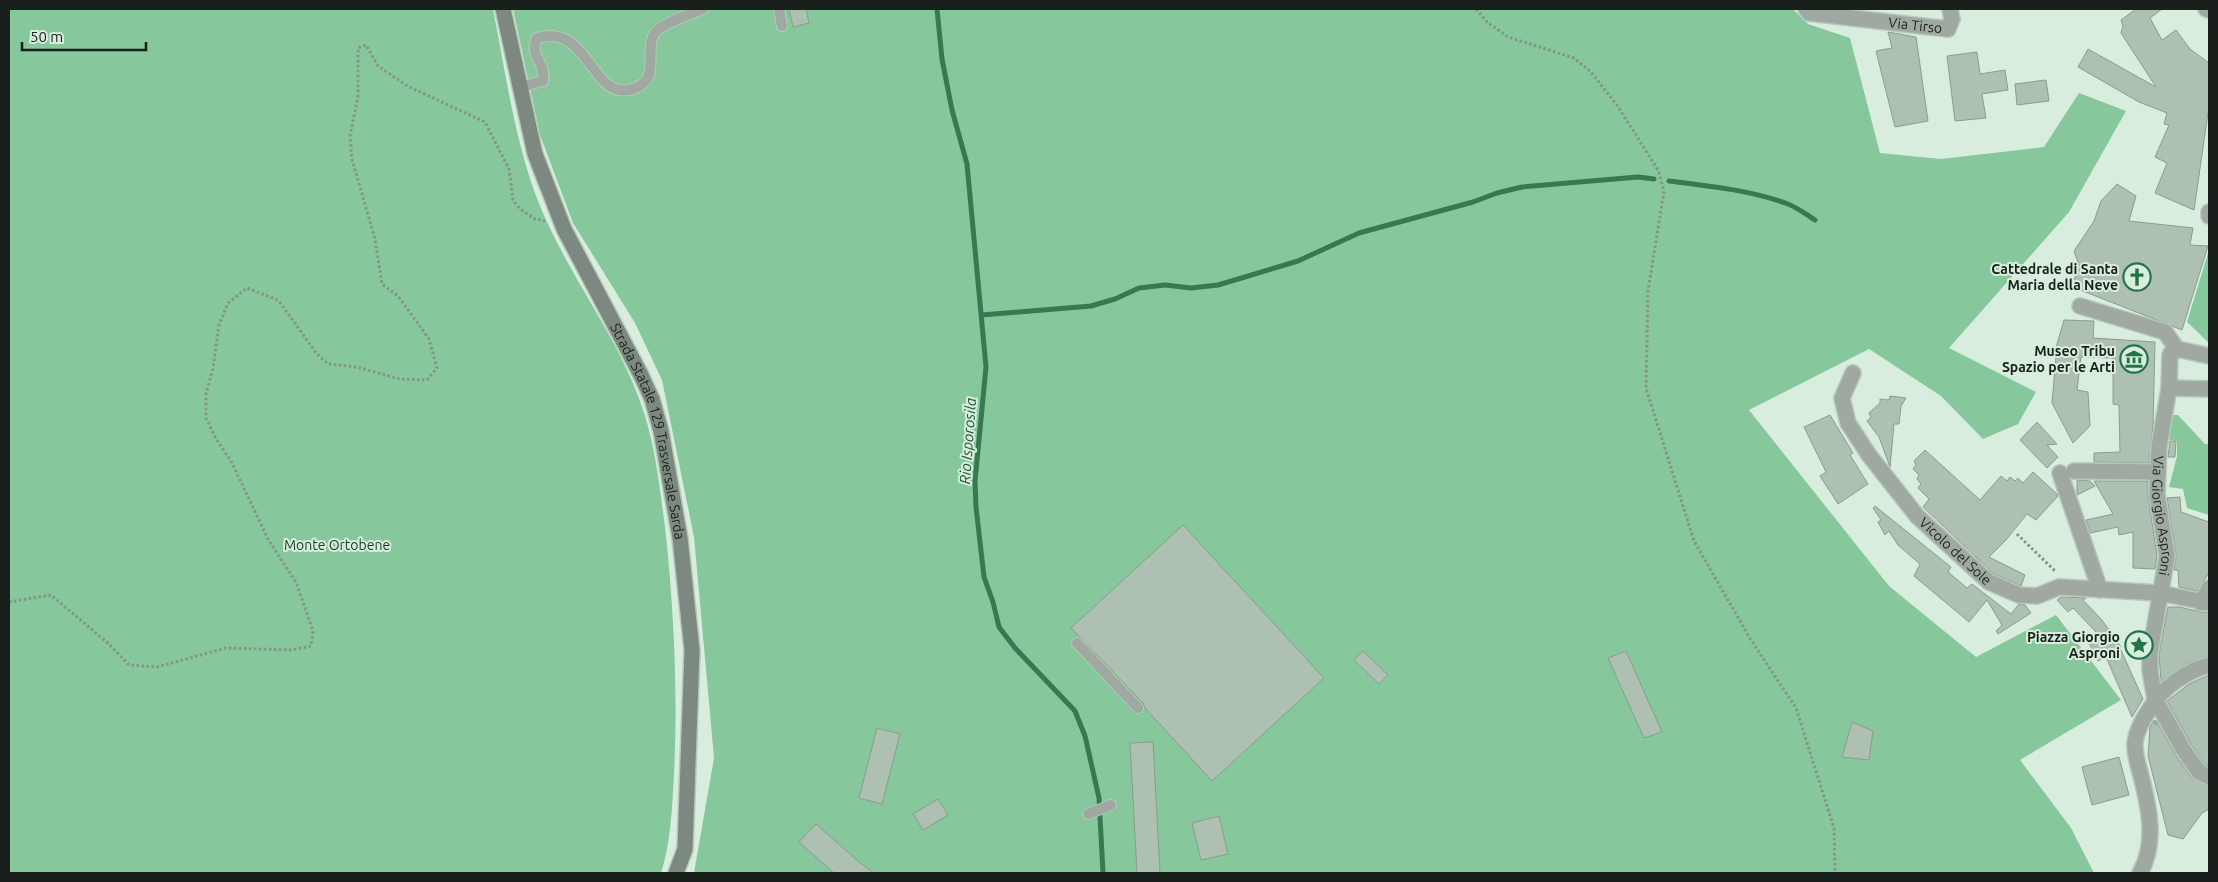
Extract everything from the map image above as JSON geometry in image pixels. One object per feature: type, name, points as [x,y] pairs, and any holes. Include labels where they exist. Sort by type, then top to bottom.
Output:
[{"type":"main road","name":"Strada Statale 129 Trasversale Sarda","points":[[503,9],[536,154],[564,230],[652,399],[661,431],[680,538],[692,650],[685,850],[676,873]]},
{"type":"street","name":"Via Tirso","points":[[1806,9],[1809,13],[1948,29],[1952,19],[1950,9]]},
{"type":"street","points":[[2080,306],[2166,332],[2177,349],[2209,356]]},
{"type":"street","name":"Via Giorgio Asproni","points":[[2177,349],[2173,350],[2170,355],[2169,388],[2159,448],[2157,494],[2167,556],[2160,593],[2205,603]]},
{"type":"street","name":"Vicolo del Sole","points":[[1853,373],[1842,398],[1848,423],[1869,455],[1917,516],[1989,582],[2019,595],[2037,596],[2059,587],[2160,593]]},
{"type":"street","points":[[2169,388],[2209,389]]},
{"type":"street","points":[[2100,590],[2067,472],[2158,472]]},
{"type":"street","points":[[2205,603],[2209,588]]},
{"type":"street","points":[[2160,593],[2150,653],[2150,671],[2155,699],[2183,749],[2199,772],[2209,777]]},
{"type":"street","points":[[2140,873],[2147,858],[2150,827],[2135,743],[2138,728],[2155,699],[2172,684],[2193,671],[2209,665]]},
{"type":"lane","points":[[520,87],[543,81],[544,70],[535,54],[534,45],[537,38],[551,36],[572,42],[606,83],[617,90],[630,90],[643,85],[649,77],[653,36],[662,27],[703,9]]},
{"type":"lane","points":[[779,9],[782,26]]},
{"type":"lane","points":[[1077,643],[1138,708]]},
{"type":"lane","points":[[1088,814],[1111,805]]},
{"type":"path","points":[[1476,9],[1487,22],[1508,37],[1574,58],[1590,71],[1617,105],[1658,170],[1664,191],[1648,291],[1646,388],[1694,541],[1751,640],[1796,708],[1834,828],[1836,873]]},
{"type":"path","points":[[9,602],[51,595],[109,644],[129,666],[157,668],[226,648],[292,650],[311,646],[313,631],[296,582],[269,541],[231,461],[216,439],[206,418],[206,394],[213,368],[219,326],[228,303],[247,288],[278,300],[316,354],[328,364],[357,367],[400,378],[427,380],[437,368],[429,340],[398,296],[382,284],[375,239],[352,159],[350,136],[358,96],[358,48],[366,45],[378,66],[409,88],[485,122],[509,169],[513,200],[520,209],[535,219],[548,222],[564,230]]},
{"type":"path","points":[[2017,534],[2073,588]]},
{"type":"green space","name":"Monte Ortobene","points":[[9,9],[493,9],[512,109],[531,182],[552,233],[610,336],[635,388],[645,416],[655,457],[668,558],[675,682],[672,812],[667,849],[661,873],[9,873]]},
{"type":"green space","points":[[513,9],[1793,9],[1808,24],[1850,38],[1880,153],[1941,159],[2044,147],[2079,93],[2126,111],[2069,212],[1949,348],[2036,392],[2018,424],[1983,439],[1941,396],[1869,349],[1749,410],[1889,586],[1976,657],[2056,615],[2121,700],[2020,760],[2071,828],[2094,873],[694,873],[714,758],[694,537],[662,380],[635,323],[573,223],[540,135]]},
{"type":"green space","points":[[2209,250],[2209,343],[2187,322]]},
{"type":"green space","points":[[2171,415],[2178,415],[2205,444],[2209,444],[2209,515],[2187,508],[2183,489],[2169,487],[2177,456],[2177,441],[2166,439]]},
{"type":"building","points":[[789,9],[806,9],[809,23],[793,27]]},
{"type":"building","points":[[2136,9],[2162,9],[2150,18],[2162,40],[2176,30],[2190,49],[2209,63],[2209,106],[2194,210],[2155,193],[2167,163],[2155,157],[2169,125],[2164,124],[2167,113],[2139,102],[2078,67],[2088,49],[2156,87],[2121,33],[2123,26],[2121,20]]},
{"type":"building","points":[[1888,32],[1916,37],[1928,121],[1895,127],[1876,51],[1892,48]]},
{"type":"building","points":[[1977,52],[1980,74],[2005,70],[2008,90],[1982,94],[1986,118],[1955,121],[1947,56]]},
{"type":"building","points":[[2046,80],[2049,101],[2017,105],[2015,84]]},
{"type":"building","name":"Cattedrale di Santa Maria della Neve","points":[[2117,184],[2136,196],[2129,221],[2193,228],[2190,245],[2208,246],[2182,330],[2070,286],[2080,268],[2074,251],[2094,221],[2101,201]]},
{"type":"building","points":[[2064,320],[2094,321],[2093,338],[2155,342],[2153,426],[2149,463],[2094,462],[2094,453],[2120,452],[2119,405],[2113,404],[2113,358],[2081,357],[2077,390],[2088,392],[2090,426],[2073,443],[2052,403],[2057,344]]},
{"type":"building","points":[[1890,396],[1906,398],[1901,406],[1899,424],[1894,424],[1890,467],[1879,437],[1867,421],[1871,417],[1869,413],[1880,403],[1880,399],[1889,400]]},
{"type":"building","points":[[1830,415],[1853,453],[1850,455],[1868,484],[1838,504],[1820,476],[1826,472],[1804,427]]},
{"type":"building","points":[[2037,422],[2057,444],[2047,445],[2058,457],[2047,468],[2020,440]]},
{"type":"building","points":[[2170,441],[2176,441],[2175,457],[2168,457]]},
{"type":"building","points":[[1925,450],[1980,500],[2001,476],[2007,481],[2010,477],[2015,481],[2018,478],[2023,483],[2033,472],[2057,494],[2058,496],[2036,520],[2027,514],[1989,557],[2025,575],[2021,586],[1994,574],[1923,507],[1929,499],[1918,488],[1921,484],[1917,479],[1919,475],[1913,469],[1916,465],[1914,461]]},
{"type":"building","points":[[2077,480],[2090,481],[2095,486],[2077,495]]},
{"type":"building","points":[[2094,481],[2148,481],[2148,495],[2157,556],[2155,569],[2133,568],[2133,532],[2119,535],[2118,527],[2090,533],[2086,520],[2113,514]]},
{"type":"building","points":[[2180,497],[2181,512],[2209,522],[2209,573],[2197,591],[2179,587],[2178,570],[2174,570],[2176,555],[2167,498]]},
{"type":"building","points":[[1875,506],[1951,567],[1948,572],[1967,588],[1972,584],[2011,614],[2019,604],[2025,605],[2031,613],[1998,634],[1996,631],[2002,625],[1987,600],[1969,622],[1914,576],[1920,564],[1898,545],[1889,531],[1885,535],[1878,522],[1881,520],[1873,508]]},
{"type":"building","points":[[1183,525],[1324,678],[1212,781],[1145,708],[1143,703],[1071,628]]},
{"type":"building","points":[[2061,597],[2086,598],[2083,600],[2102,620],[2121,647],[2143,699],[2132,717],[2106,657],[2098,661],[2087,639],[2098,634],[2073,608],[2068,612],[2057,600]]},
{"type":"building","points":[[2168,607],[2209,612],[2209,656],[2188,663],[2161,681],[2159,654]]},
{"type":"building","points":[[1363,651],[1388,675],[1379,684],[1354,660]]},
{"type":"building","points":[[1626,651],[1662,732],[1644,738],[1608,658]]},
{"type":"building","points":[[2209,675],[2209,767],[2205,765],[2191,744],[2167,701],[2189,684]]},
{"type":"building","points":[[2154,720],[2156,725],[2156,720],[2175,754],[2191,777],[2209,786],[2209,809],[2202,813],[2183,839],[2168,835],[2148,756],[2150,727]]},
{"type":"building","points":[[1852,722],[1873,731],[1869,760],[1842,757]]},
{"type":"building","points":[[877,728],[900,734],[882,804],[859,798]]},
{"type":"building","points":[[1153,742],[1160,873],[1137,873],[1130,743]]},
{"type":"building","points":[[2119,757],[2129,795],[2092,805],[2082,767]]},
{"type":"building","points":[[938,799],[948,815],[923,830],[913,814]]},
{"type":"building","points":[[1219,816],[1228,854],[1201,860],[1192,823]]},
{"type":"building","points":[[816,824],[874,873],[834,873],[799,842]]},
{"type":"waterway","name":"Rio Isporosila","points":[[937,9],[942,59],[952,110],[967,164],[986,367],[975,481],[984,577],[999,627],[1015,648],[1075,711],[1085,736],[1099,798],[1103,873]]},
{"type":"waterway","points":[[982,315],[1091,306],[1115,299],[1139,288],[1165,285],[1191,288],[1218,285],[1298,261],[1359,233],[1522,187],[1638,177],[1654,179]]},
{"type":"waterway","points":[[1669,181],[1729,189],[1774,199],[1792,206],[1815,220]]},
{"type":"place","name":"Cattedrale di Santa Maria della Neve","points":[[2137,277]]},
{"type":"place","name":"Museo Tribu Spazio per le Arti","points":[[2134,359]]},
{"type":"place","name":"Piazza Giorgio Asproni","points":[[2139,645]]}]
